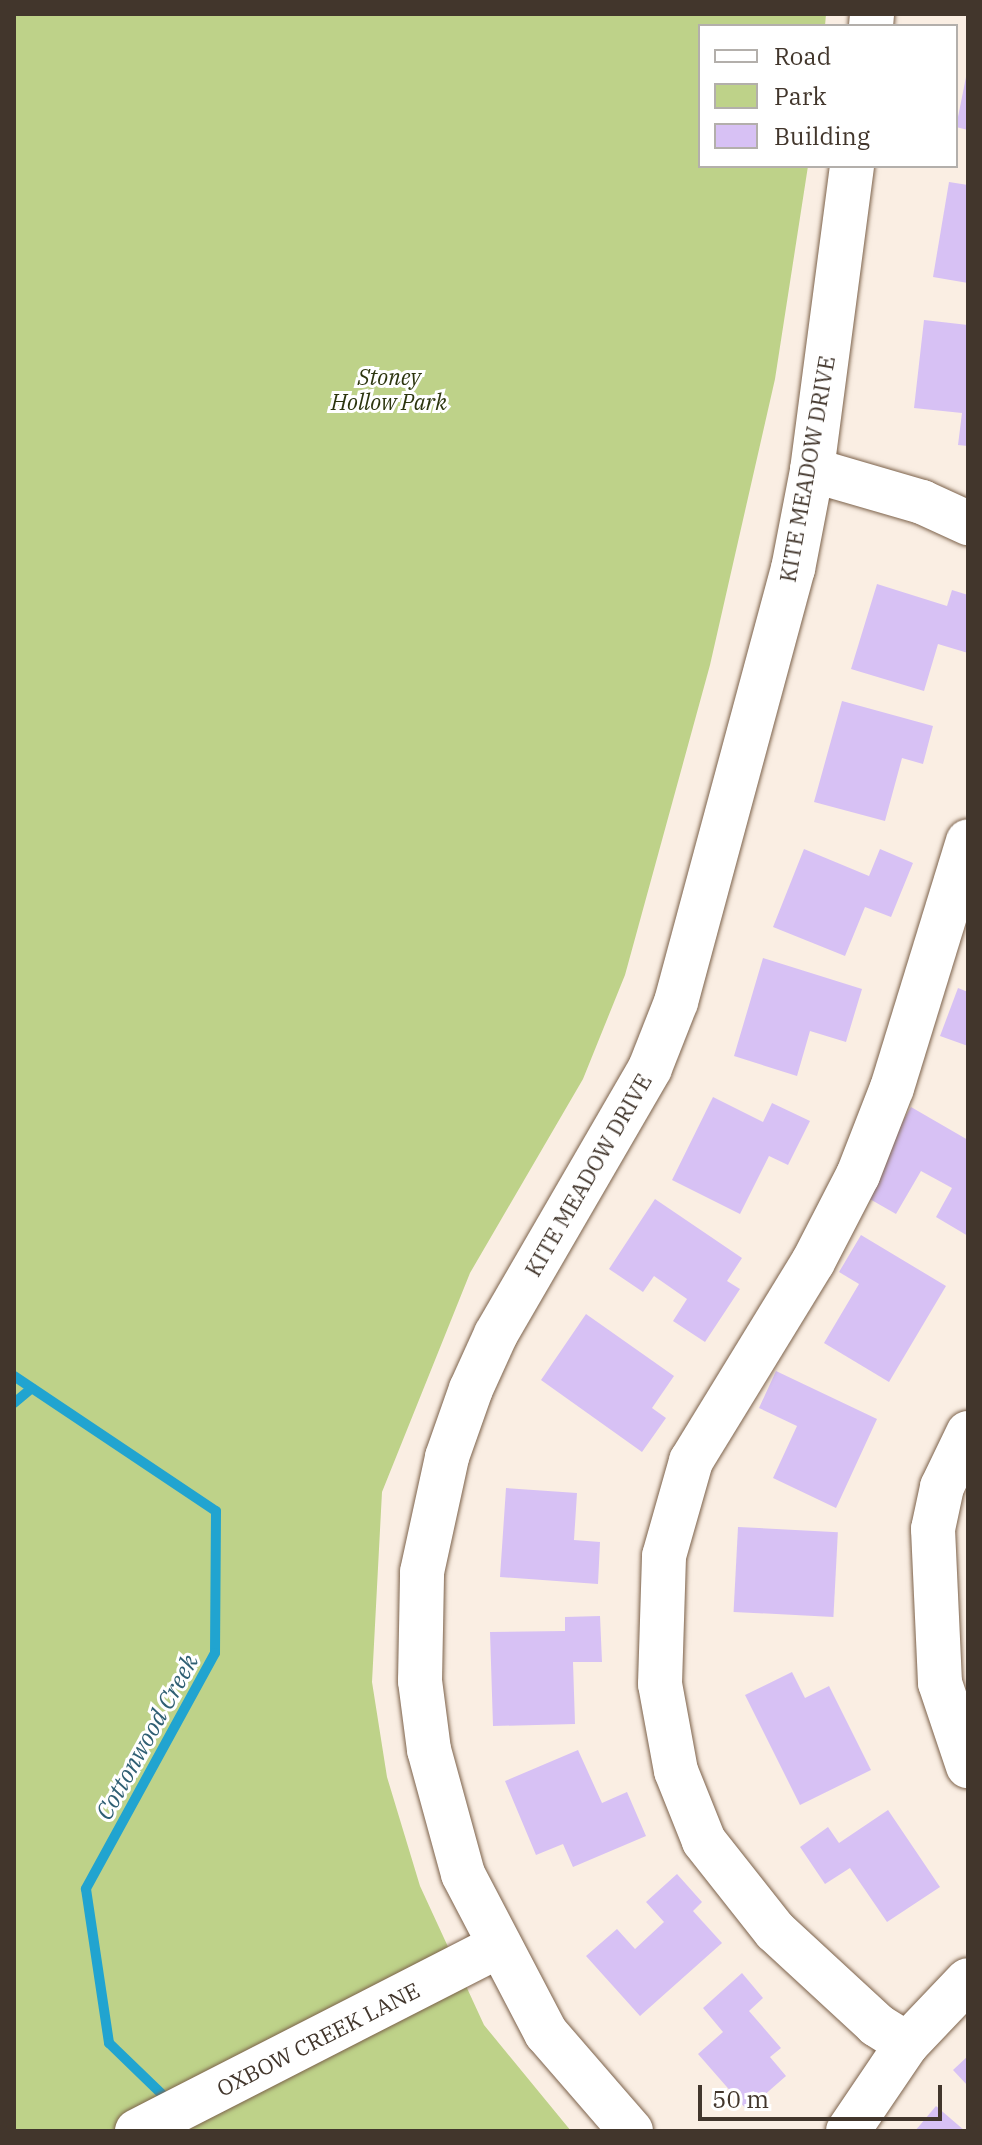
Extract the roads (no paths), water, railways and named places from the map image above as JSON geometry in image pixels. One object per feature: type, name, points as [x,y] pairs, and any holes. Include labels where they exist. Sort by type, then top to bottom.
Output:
[{"type":"street","name":"KITE MEADOW DRIVE","points":[[631,2131],[546,2033],[463,1874],[429,1750],[419,1625],[431,1520],[466,1402],[496,1334],[611,1141],[650,1068],[676,1002],[793,569],[812,470],[852,168]]},
{"type":"street","points":[[812,470],[922,502],[968,523]]},
{"type":"street","points":[[907,2044],[877,2025],[775,1931],[704,1841],[676,1771],[660,1684],[664,1556],[691,1461],[813,1262],[858,1175],[892,1088],[968,841]]},
{"type":"street","points":[[968,1433],[942,1487],[933,1529],[940,1683],[968,1766]]},
{"type":"street","name":"OXBOW CREEK LANE","points":[[137,2131],[499,1946]]},
{"type":"street","points":[[848,2131],[907,2044],[968,1980]]},
{"type":"waterway","name":"Cottonwood Creek","points":[[14,1376],[216,1511],[215,1653],[86,1889],[109,2043],[170,2102]]},
{"type":"waterway","points":[[14,1403],[32,1388]]},
{"type":"park label","name":"Stoney Hollow Park","points":[[389,388]]}]
